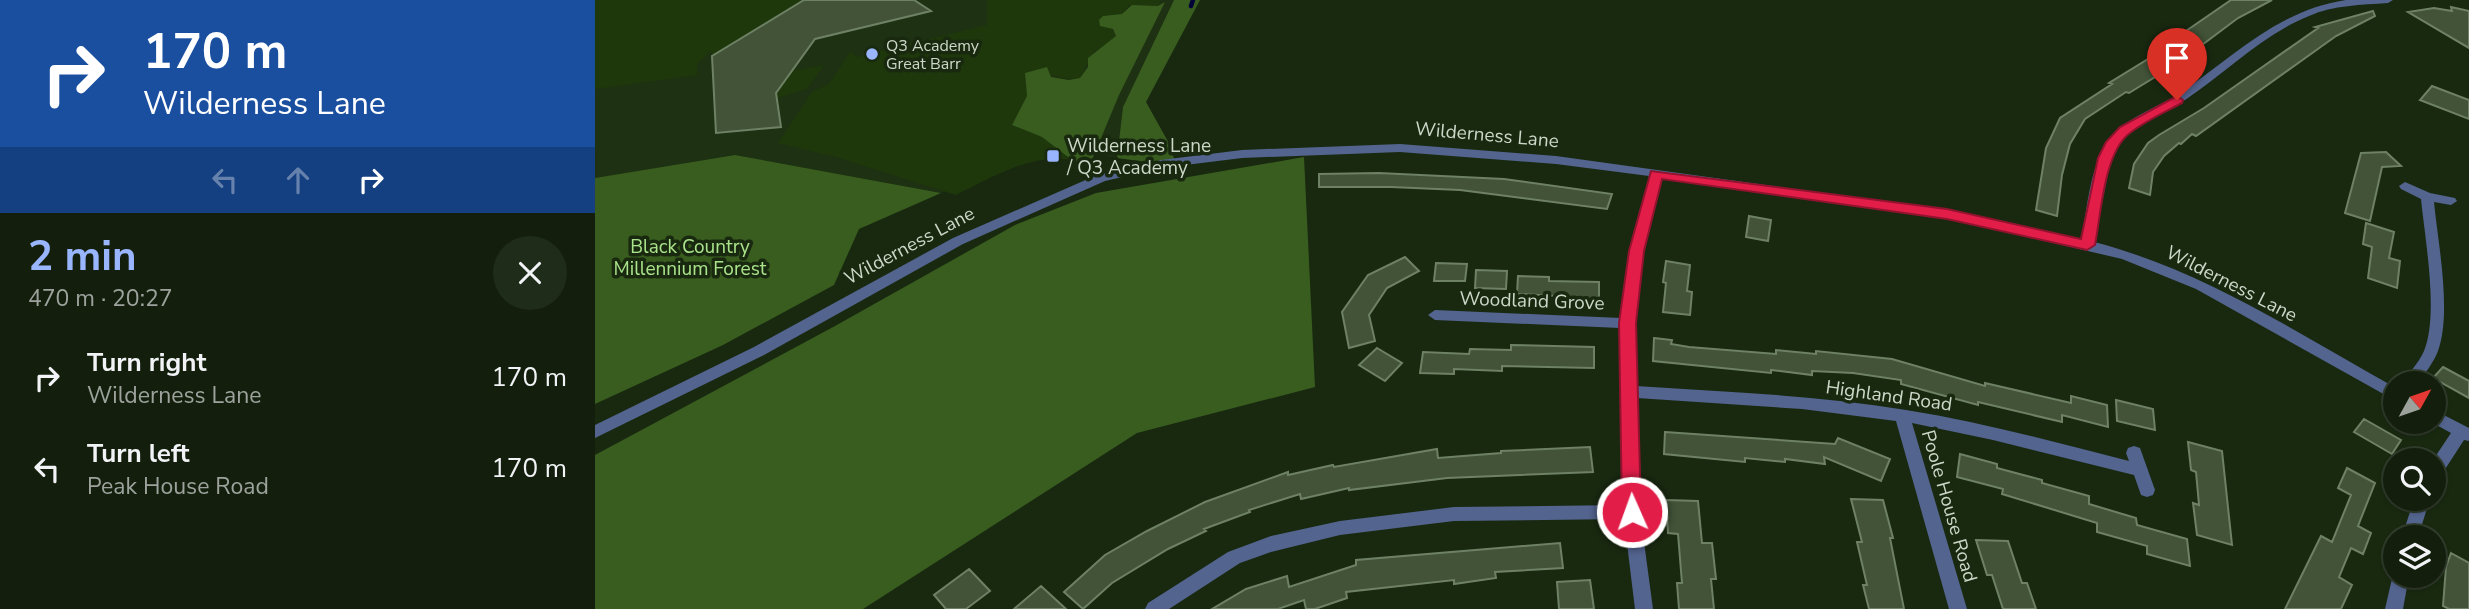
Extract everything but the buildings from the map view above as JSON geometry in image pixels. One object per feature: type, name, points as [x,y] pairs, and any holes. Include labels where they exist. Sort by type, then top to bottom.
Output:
[{"type":"street","points":[[2087,245],[2105,158],[2113,142],[2125,130],[2177,100],[2281,26],[2304,14],[2343,2],[2388,0]]},
{"type":"street","name":"Wilderness Lane","points":[[595,432],[747,357],[958,241],[1101,178],[1161,164],[1242,154],[1400,148],[1556,160],[1947,214],[2087,245],[2126,255],[2201,286],[2383,388]]},
{"type":"street","points":[[1644,609],[1632,512],[1627,323],[1637,251],[1656,174]]},
{"type":"street","points":[[2405,186],[2427,197],[2451,201]]},
{"type":"street","points":[[2418,371],[2432,349],[2435,318],[2436,293],[2427,197]]},
{"type":"street","name":"Woodland Grove","points":[[1435,315],[1627,323]]},
{"type":"street","name":"Highland Road","points":[[1628,391],[1777,402],[1902,416],[1977,430],[2139,470]]},
{"type":"street","name":"Poole House Road","points":[[1902,416],[1958,609]]},
{"type":"street","points":[[2446,456],[2465,433],[2447,423]]},
{"type":"street","points":[[2134,453],[2147,490]]},
{"type":"street","points":[[1154,609],[1234,556],[1339,528],[1454,514],[1632,512]]},
{"type":"street","points":[[2394,609],[2398,588]]},
{"type":"shaded area","name":"Q3 Academy Great Barr","points":[[595,0],[1174,0],[1123,107],[1117,158],[1059,145],[1000,160],[941,193],[735,155],[595,178]]},
{"type":"shaded area","points":[[595,0],[804,0],[712,56],[712,50],[697,64],[697,75],[595,89]]},
{"type":"shaded area","points":[[987,0],[1161,0],[1158,6],[1129,5],[1122,14],[1103,16],[1116,36],[1109,44],[1094,51],[1080,78],[1025,73],[1027,96],[1012,125],[1043,137],[1072,160],[1027,163],[956,195],[836,157],[778,143],[813,91],[829,84],[850,52],[857,57],[987,25]]},
{"type":"shaded area","points":[[824,65],[807,89],[777,98],[776,93],[792,71]]},
{"type":"green space","points":[[1174,0],[1200,0],[1146,102],[1171,147],[1175,163],[1161,164],[1117,158],[1123,107]]},
{"type":"green space","points":[[1165,2],[1119,95],[1089,167],[1072,160],[1042,137],[1012,125],[1027,96],[1025,73],[1047,67],[1051,77],[1069,80],[1080,78],[1088,67],[1088,58],[1116,36],[1113,29],[1100,26],[1099,20],[1103,16],[1122,14],[1132,5],[1158,6]]},
{"type":"green space","name":"Black Country Millennium Forest","points":[[735,155],[941,193],[859,229],[834,285],[723,345],[595,404],[595,178]]},
{"type":"green space","points":[[1304,157],[1315,387],[1137,433],[863,609],[595,609],[595,455],[835,326],[1015,225],[1096,193]]},
{"type":"waterway","points":[[1191,6],[1193,0]]},
{"type":"place","name":"Q3 Academy Great Barr","points":[[872,54]]},
{"type":"place","name":"Wilderness Lane / Q3 Academy","points":[[1053,156]]},
{"type":"route","points":[[1632,512],[1627,323],[1637,251],[1656,174],[1947,214],[2087,245],[2105,158],[2113,142],[2125,130],[2177,100]]}]
